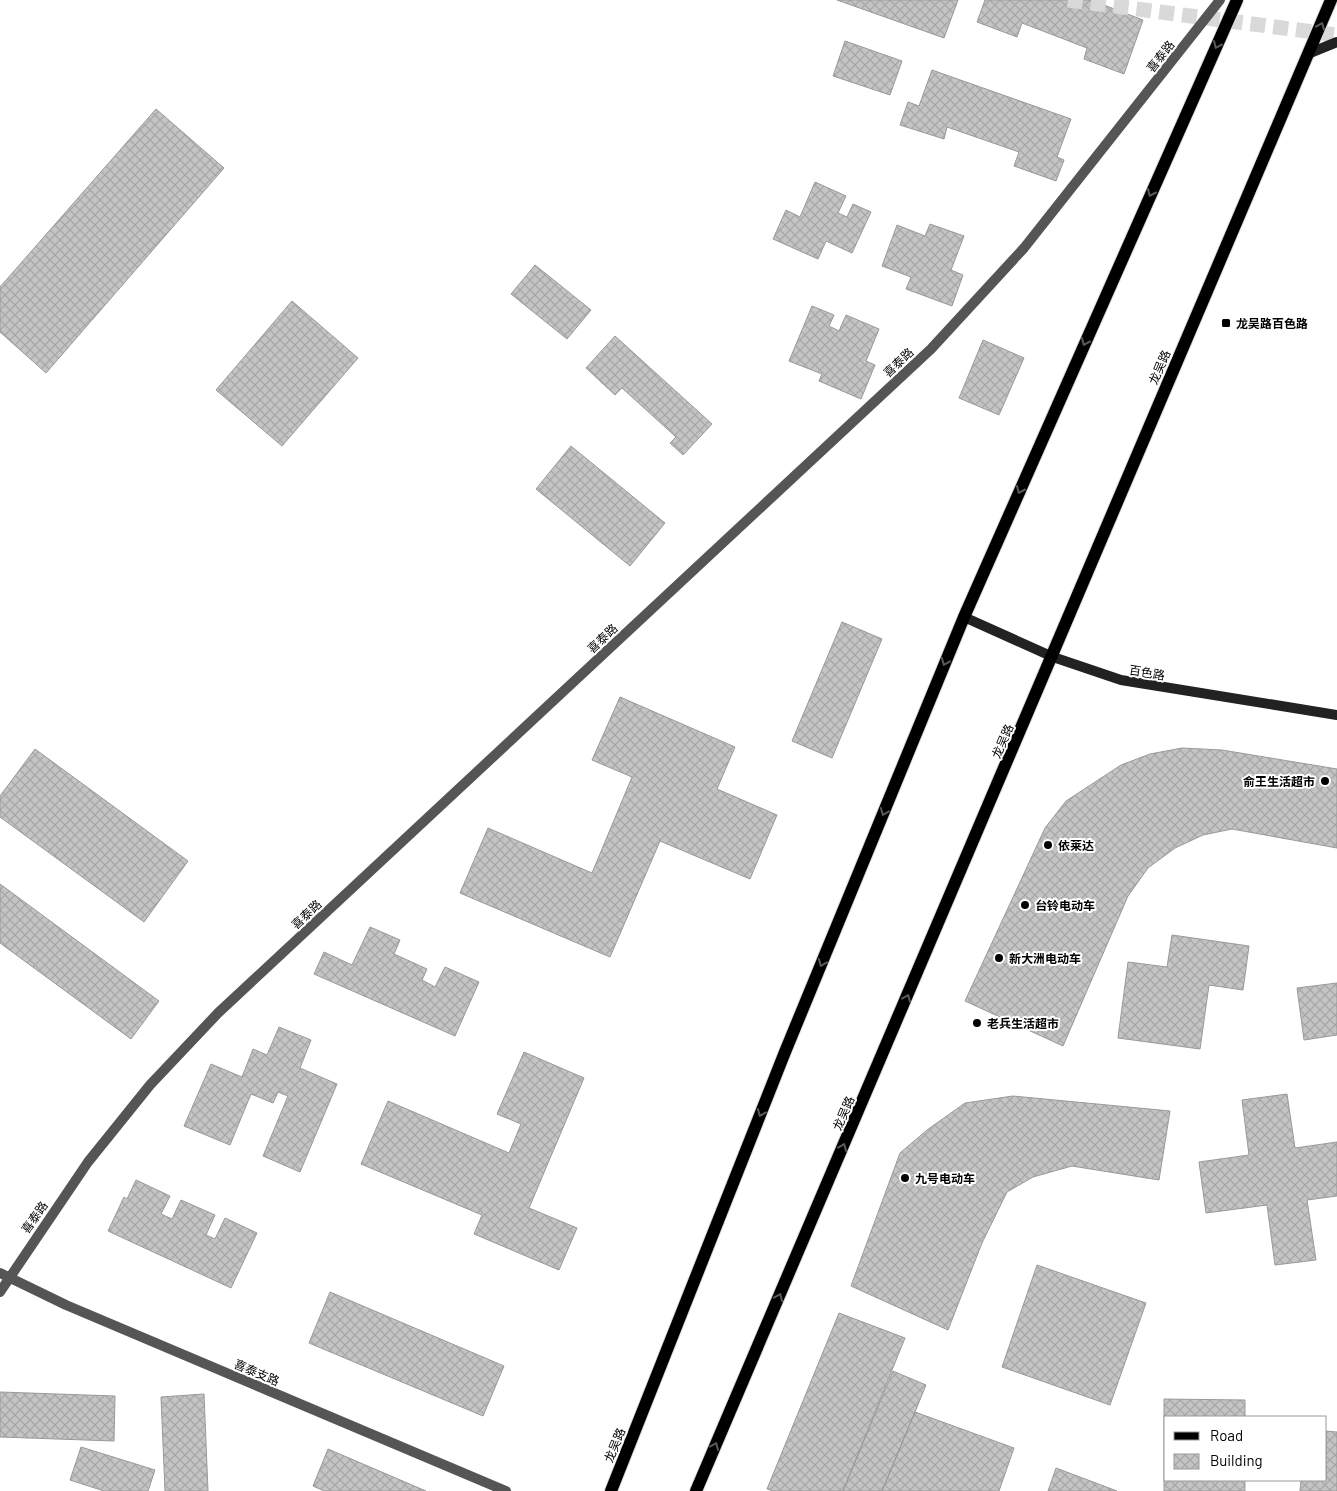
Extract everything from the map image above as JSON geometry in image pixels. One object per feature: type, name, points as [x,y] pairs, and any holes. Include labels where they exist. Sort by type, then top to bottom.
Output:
[{"type":"main road","name":"龙吴路","points":[[611,1491],[785,1052],[964,617],[1237,0]]},
{"type":"main road","name":"龙吴路","points":[[696,1491],[1053,657],[1198,308],[1310,53],[1331,0]]},
{"type":"street","name":"喜泰路","points":[[0,1292],[4,1276],[88,1162],[150,1085],[218,1013],[931,350],[1024,248],[1220,0]]},
{"type":"street","points":[[1310,53],[1337,42]]},
{"type":"street","name":"百色路","points":[[964,617],[1053,657],[1121,680],[1337,715]]},
{"type":"street","name":"喜泰支路","points":[[4,1276],[506,1491]]},
{"type":"building","points":[[837,0],[958,0],[944,38]]},
{"type":"building","points":[[985,0],[1091,0],[1143,20],[1124,74],[1084,59],[1087,48],[1022,23],[1017,37],[977,22]]},
{"type":"building","points":[[845,41],[902,61],[890,95],[833,76]]},
{"type":"building","points":[[932,70],[1071,119],[1057,157],[1064,160],[1056,181],[1014,166],[1019,152],[947,127],[944,139],[900,125],[908,102],[919,106]]},
{"type":"building","points":[[156,109],[224,168],[46,373],[0,332],[0,287]]},
{"type":"building","points":[[815,182],[846,196],[838,213],[847,217],[853,204],[871,212],[852,253],[826,241],[818,259],[773,239],[786,210],[800,217]]},
{"type":"building","points":[[930,224],[964,236],[951,270],[963,275],[952,306],[906,289],[911,277],[882,266],[897,225],[925,236]]},
{"type":"building","points":[[535,265],[591,310],[567,339],[511,294]]},
{"type":"building","points":[[292,301],[358,358],[282,446],[216,390]]},
{"type":"building","points":[[812,306],[834,315],[829,326],[839,331],[846,315],[879,329],[866,361],[875,365],[861,399],[819,381],[822,374],[789,361]]},
{"type":"building","points":[[615,336],[712,424],[683,455],[670,443],[676,437],[622,388],[615,395],[586,368]]},
{"type":"building","points":[[983,340],[1024,358],[999,415],[959,398]]},
{"type":"building","points":[[571,446],[665,523],[630,566],[536,489]]},
{"type":"building","points":[[842,622],[882,639],[832,758],[792,741]]},
{"type":"building","points":[[620,697],[735,747],[717,789],[777,815],[750,879],[660,841],[610,957],[460,893],[488,828],[592,873],[632,777],[592,760]]},
{"type":"building","points":[[1182,748],[1222,750],[1337,769],[1337,848],[1232,829],[1203,835],[1175,848],[1148,868],[1128,896],[1063,1046],[965,1001],[1045,828],[1066,801],[1121,765],[1150,754]]},
{"type":"building","points":[[35,749],[188,861],[144,922],[0,817],[0,796]]},
{"type":"building","points":[[0,884],[159,1001],[131,1039],[0,943]]},
{"type":"building","points":[[370,927],[400,940],[394,954],[427,969],[422,980],[435,987],[445,967],[479,982],[455,1036],[314,974],[324,952],[352,965]]},
{"type":"building","points":[[1172,935],[1249,946],[1243,990],[1209,985],[1200,1049],[1118,1038],[1128,962],[1167,967]]},
{"type":"building","points":[[1337,983],[1337,1035],[1304,1040],[1297,988]]},
{"type":"building","points":[[279,1027],[311,1040],[300,1068],[337,1084],[300,1172],[263,1156],[288,1096],[278,1092],[273,1103],[251,1094],[230,1145],[184,1126],[211,1064],[242,1077],[253,1049],[267,1055]]},
{"type":"building","points":[[524,1052],[584,1078],[529,1208],[577,1228],[559,1270],[474,1234],[482,1215],[361,1164],[388,1101],[509,1153],[521,1124],[497,1114]]},
{"type":"building","points":[[1287,1094],[1295,1148],[1337,1142],[1337,1196],[1307,1200],[1316,1260],[1275,1265],[1267,1205],[1206,1213],[1199,1162],[1249,1155],[1242,1100]]},
{"type":"building","points":[[1013,1096],[1170,1111],[1159,1180],[1072,1166],[1033,1177],[1007,1192],[982,1243],[948,1330],[851,1286],[900,1153],[927,1130],[965,1103]]},
{"type":"building","points":[[136,1180],[170,1196],[161,1214],[172,1219],[181,1200],[215,1215],[206,1235],[215,1239],[225,1218],[257,1233],[231,1288],[108,1231],[124,1197],[127,1199]]},
{"type":"building","points":[[1037,1265],[1146,1303],[1110,1405],[1002,1367]]},
{"type":"building","points":[[330,1292],[504,1366],[483,1416],[309,1343]]},
{"type":"building","points":[[839,1313],[905,1338],[843,1491],[773,1491],[767,1489]]},
{"type":"building","points":[[893,1371],[926,1385],[915,1412],[882,1491],[843,1491]]},
{"type":"building","points":[[0,1392],[115,1396],[114,1441],[0,1437]]},
{"type":"building","points":[[204,1394],[208,1491],[165,1491],[161,1397]]},
{"type":"building","points":[[1164,1399],[1245,1400],[1245,1416],[1164,1416]]},
{"type":"building","points":[[915,1412],[1014,1448],[999,1491],[882,1491]]},
{"type":"building","points":[[1327,1431],[1337,1432],[1337,1491],[1300,1491],[1301,1481],[1327,1481]]},
{"type":"building","points":[[81,1447],[155,1470],[148,1491],[104,1491],[70,1480]]},
{"type":"building","points":[[328,1449],[426,1491],[324,1491],[313,1486]]},
{"type":"building","points":[[1056,1468],[1117,1491],[1048,1491]]},
{"type":"building","points":[[1164,1481],[1245,1481],[1245,1491],[1164,1491]]},
{"type":"tunnel","points":[[1068,0],[1337,35]]},
{"type":"place","name":"龙吴路百色路","points":[[1226,323]]},
{"type":"place","name":"俞王生活超市","points":[[1325,781]]},
{"type":"place","name":"依莱达","points":[[1048,845]]},
{"type":"place","name":"台铃电动车","points":[[1025,905]]},
{"type":"place","name":"新大洲电动车","points":[[999,958]]},
{"type":"place","name":"老兵生活超市","points":[[977,1023]]},
{"type":"place","name":"九号电动车","points":[[905,1178]]}]
